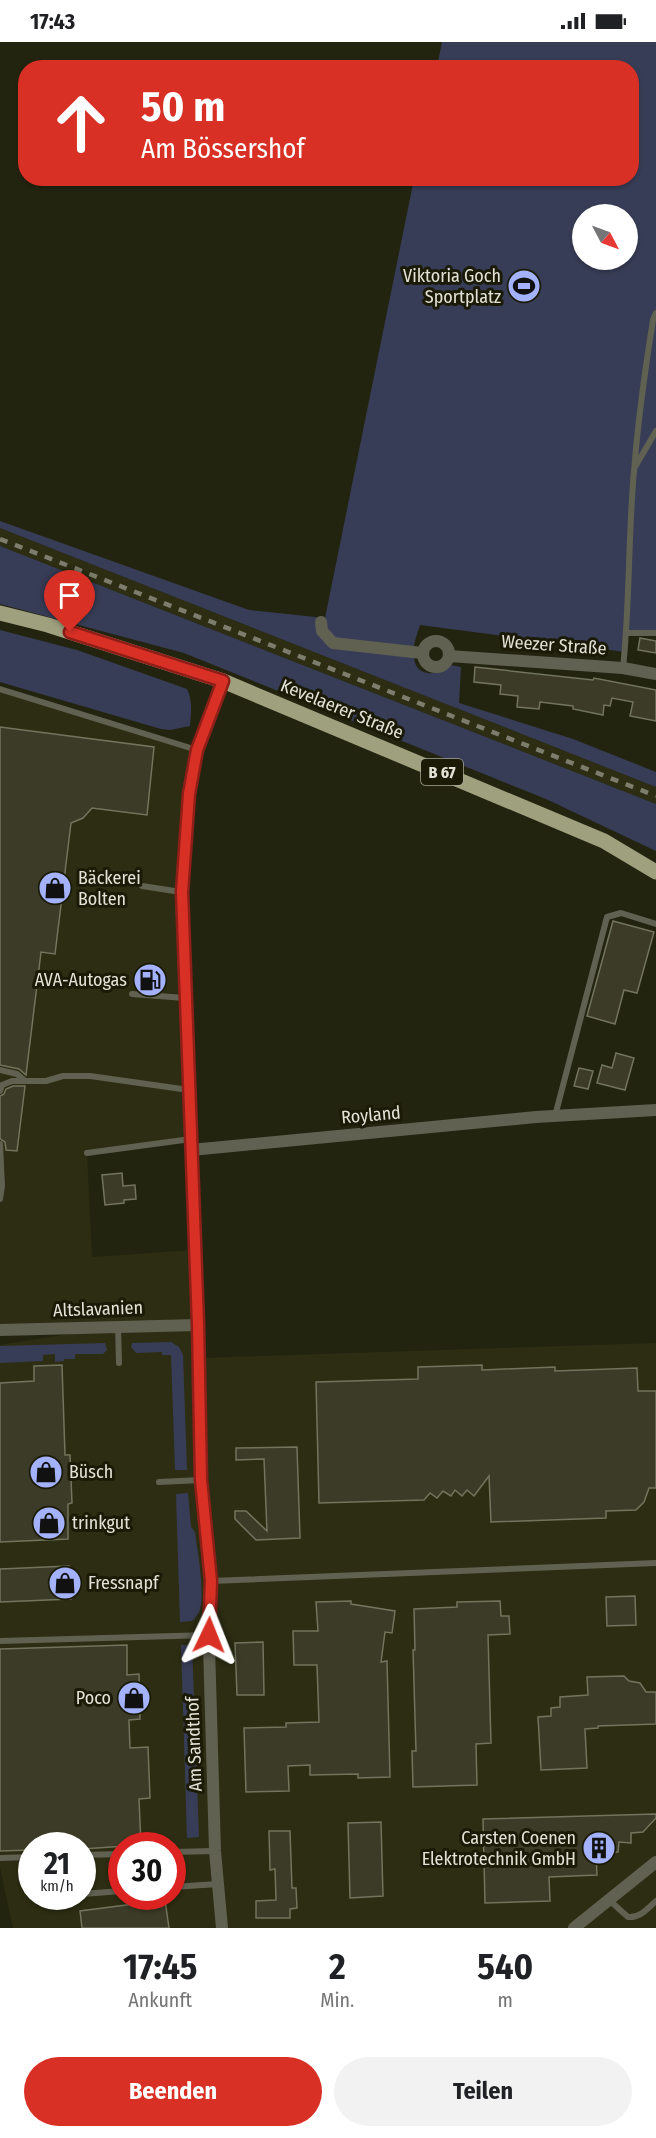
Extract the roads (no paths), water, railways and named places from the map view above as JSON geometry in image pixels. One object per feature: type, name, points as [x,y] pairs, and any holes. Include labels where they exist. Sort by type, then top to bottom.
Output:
[{"type":"main road","name":"Kevelaerer Straße","points":[[0,613],[223,681],[604,841],[656,872]]},
{"type":"street","name":"Weezer Straße","points":[[321,622],[322,631],[333,643],[423,653]]},
{"type":"street","name":"Weezer Straße","points":[[435,640],[444,643],[449,656],[445,663],[434,667],[427,664],[423,653],[426,644],[435,640]]},
{"type":"street","name":"Weezer Straße","points":[[449,656],[623,668],[656,674]]},
{"type":"street","name":"Am Sandthof","points":[[222,1928],[215,1851],[209,1635],[211,1581],[201,1480],[198,1324],[182,892],[189,794],[197,750],[223,681]]},
{"type":"street","name":"Royland","points":[[191,1145],[656,1110]]},
{"type":"street","name":"Altslavanien","points":[[0,1330],[198,1324]]},
{"type":"street","points":[[574,1928],[656,1862]]},
{"type":"lane","points":[[623,668],[627,633],[634,470],[641,398],[656,313]]},
{"type":"lane","points":[[634,470],[656,430]]},
{"type":"lane","points":[[627,633],[656,633]]},
{"type":"lane","points":[[0,690],[197,750]]},
{"type":"lane","points":[[142,886],[182,892]]},
{"type":"lane","points":[[554,1117],[607,916],[621,913],[656,924]]},
{"type":"lane","points":[[132,994],[187,998]]},
{"type":"lane","points":[[0,1070],[17,1074],[25,1080]]},
{"type":"lane","points":[[0,1091],[2,1085],[12,1081],[46,1081],[63,1076],[90,1076],[189,1090]]},
{"type":"lane","points":[[0,1144],[2,1186],[0,1199]]},
{"type":"lane","points":[[87,1153],[191,1145]]},
{"type":"lane","points":[[118,1326],[119,1363]]},
{"type":"lane","points":[[159,1482],[201,1480]]},
{"type":"lane","points":[[211,1581],[656,1563]]},
{"type":"lane","points":[[0,1641],[209,1635]]},
{"type":"lane","points":[[186,1852],[215,1851]]},
{"type":"lane","points":[[0,1858],[18,1857]]},
{"type":"lane","points":[[186,1886],[218,1884]]},
{"type":"lane","points":[[609,1900],[628,1917],[634,1918],[656,1901]]},
{"type":"railway","points":[[0,539],[656,796]]},
{"type":"place","name":"Viktoria Goch Sportplatz","points":[[524,286]]},
{"type":"place","name":"Bäckerei Bolten","points":[[55,888]]},
{"type":"place","name":"AVA-Autogas","points":[[150,980]]},
{"type":"place","name":"Büsch","points":[[46,1472]]},
{"type":"place","name":"trinkgut","points":[[49,1523]]},
{"type":"place","name":"Fressnapf","points":[[65,1583]]},
{"type":"place","name":"Poco","points":[[134,1698]]},
{"type":"place","name":"Carsten Coenen Elektrotechnik GmbH","points":[[599,1848]]}]
